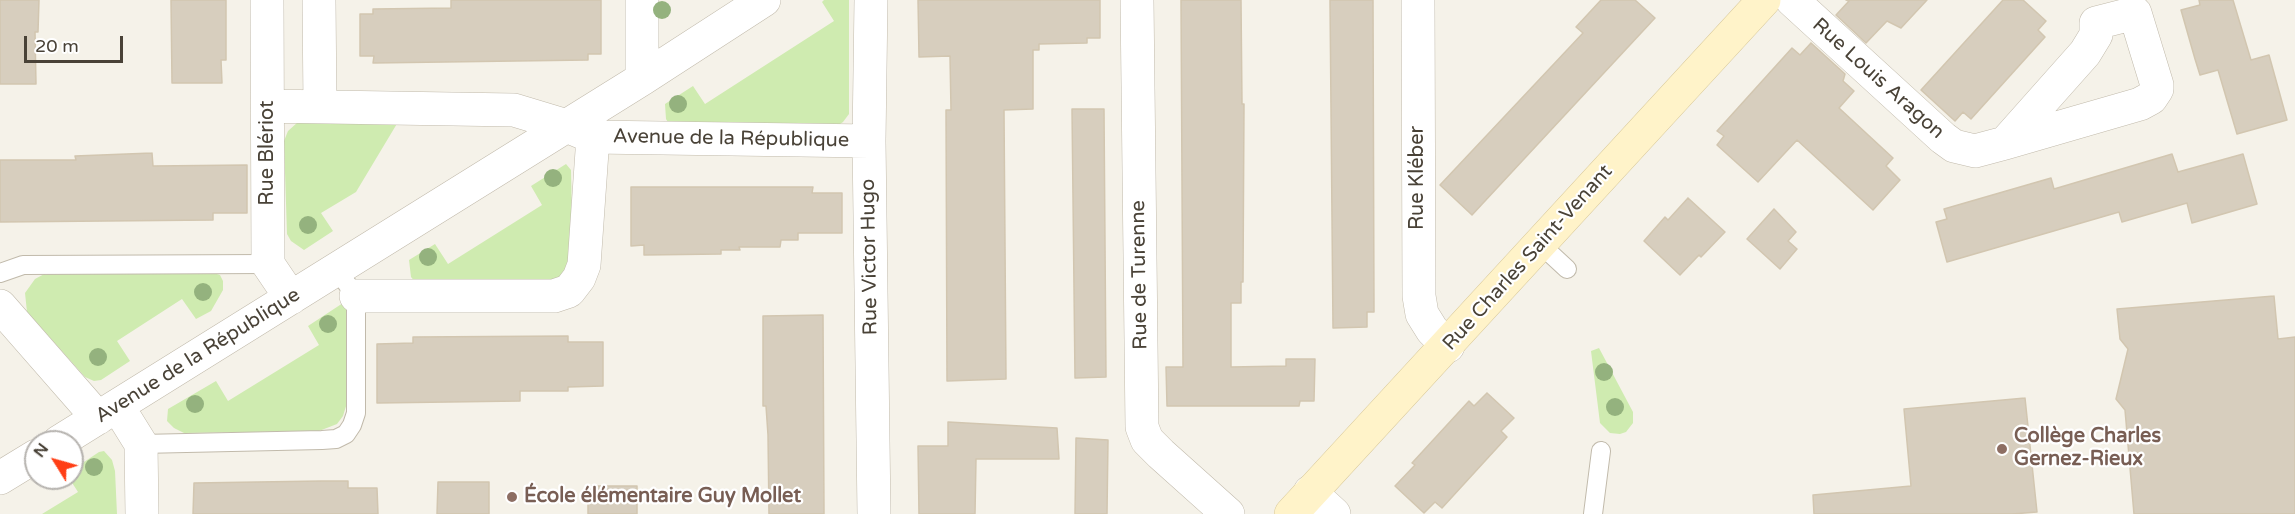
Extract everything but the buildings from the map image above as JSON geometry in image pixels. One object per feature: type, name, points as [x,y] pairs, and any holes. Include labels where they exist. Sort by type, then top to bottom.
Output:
[{"type":"street","name":"Rue Blériot","points":[[267,0],[268,264]]},
{"type":"street","points":[[319,0],[320,107]]},
{"type":"street","points":[[642,0],[642,80]]},
{"type":"street","name":"Avenue de la République","points":[[79,430],[336,269],[580,132],[642,80],[764,0]]},
{"type":"street","name":"Rue Victor Hugo","points":[[871,0],[869,141],[874,514]]},
{"type":"street","name":"Rue de Turenne","points":[[1137,0],[1142,427],[1147,440],[1228,514]]},
{"type":"street","name":"Rue Kléber","points":[[1418,0],[1419,296],[1422,314],[1432,330],[1448,346]]},
{"type":"street","name":"Rue Charles Saint-Venant","points":[[1301,503],[1448,346],[1764,0]]},
{"type":"street","name":"Rue Louis Aragon","points":[[1791,0],[1954,146],[1975,151],[2005,143],[2140,104],[2151,98],[2157,85],[2135,13],[2096,23],[2096,35],[2085,53],[2005,143]]},
{"type":"street","name":"Avenue de la République","points":[[268,106],[514,110],[580,132],[869,141]]},
{"type":"street","name":"Avenue de la République","points":[[356,296],[554,296],[569,291],[579,278],[584,265],[580,132]]},
{"type":"street","points":[[268,264],[291,298]]},
{"type":"street","points":[[0,306],[141,444],[142,514]]},
{"type":"street","points":[[0,478],[24,463]]},
{"type":"street","points":[[1301,503],[1335,514]]},
{"type":"lane","points":[[1540,244],[1567,269]]},
{"type":"lane","points":[[0,273],[23,265],[268,264]]},
{"type":"lane","points":[[141,444],[322,440],[336,439],[346,434],[356,413],[356,296],[336,269]]},
{"type":"lane","points":[[1593,514],[1601,451]]},
{"type":"green space","points":[[824,0],[849,0],[849,114],[843,122],[837,126],[669,124],[666,119],[665,104],[693,86],[705,104],[834,21],[822,2]]},
{"type":"green space","points":[[401,117],[356,192],[321,213],[333,231],[304,250],[291,241],[287,234],[284,141],[288,131],[298,122]]},
{"type":"green space","points":[[566,164],[571,170],[573,264],[562,282],[416,283],[411,277],[409,260],[435,244],[448,264],[542,205],[531,186]]},
{"type":"green space","points":[[48,272],[211,272],[220,275],[223,290],[211,311],[196,319],[182,299],[117,341],[130,361],[101,380],[94,381],[85,377],[27,312],[25,293],[35,279]]},
{"type":"green space","points":[[343,303],[348,309],[347,403],[343,416],[337,424],[319,431],[184,433],[167,421],[168,409],[216,381],[228,401],[319,345],[308,326]]},
{"type":"green space","points":[[1599,348],[1633,412],[1633,423],[1626,432],[1620,434],[1610,433],[1600,423],[1591,351]]},
{"type":"green space","points":[[104,451],[112,460],[115,471],[117,514],[42,514],[78,492],[77,490],[84,490],[84,462]]},
{"type":"place","name":"Collège Charles Gernez-Rieux","points":[[2002,449]]},
{"type":"place","name":"École élémentaire Guy Mollet","points":[[512,497]]}]
